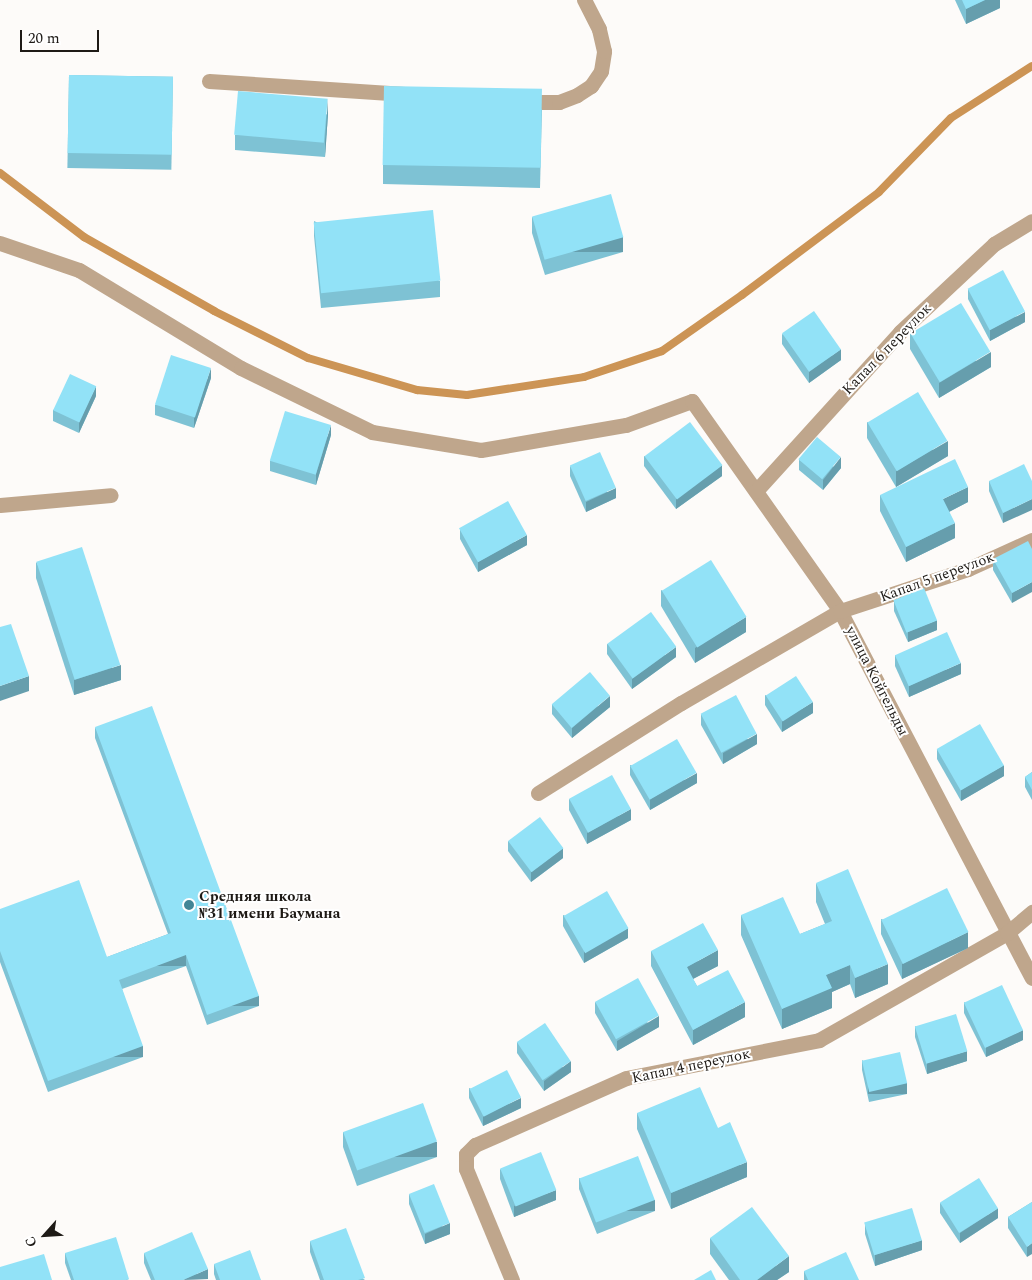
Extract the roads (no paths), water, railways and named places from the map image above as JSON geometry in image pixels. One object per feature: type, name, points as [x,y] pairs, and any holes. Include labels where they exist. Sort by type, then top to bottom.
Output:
[{"type":"street","points":[[510,101],[558,102],[577,95],[591,86],[601,71],[604,51],[599,29],[584,0]]},
{"type":"street","points":[[209,81],[422,95]]},
{"type":"street","name":"Капал 6 переулок","points":[[756,491],[900,332],[994,244],[1032,221]]},
{"type":"street","name":"улица Койгельды","points":[[0,243],[79,270],[241,368],[372,432],[481,450],[626,425],[692,401],[840,610],[1032,978]]},
{"type":"street","points":[[0,505],[111,495]]},
{"type":"street","name":"Капал 5 переулок","points":[[538,793],[681,702],[840,610],[968,569],[1032,540]]},
{"type":"street","name":"Капал 4 переулок","points":[[512,1280],[466,1170],[466,1154],[475,1145],[626,1078],[819,1040],[1007,932],[1032,912]]},
{"type":"waterway","points":[[0,173],[84,237],[214,311],[308,358],[417,390],[467,395],[584,377],[662,351],[742,295],[879,192],[951,118],[1032,66]]},
{"type":"place","name":"Средняя школа №31 имени Баумана","points":[[189,905]]}]
